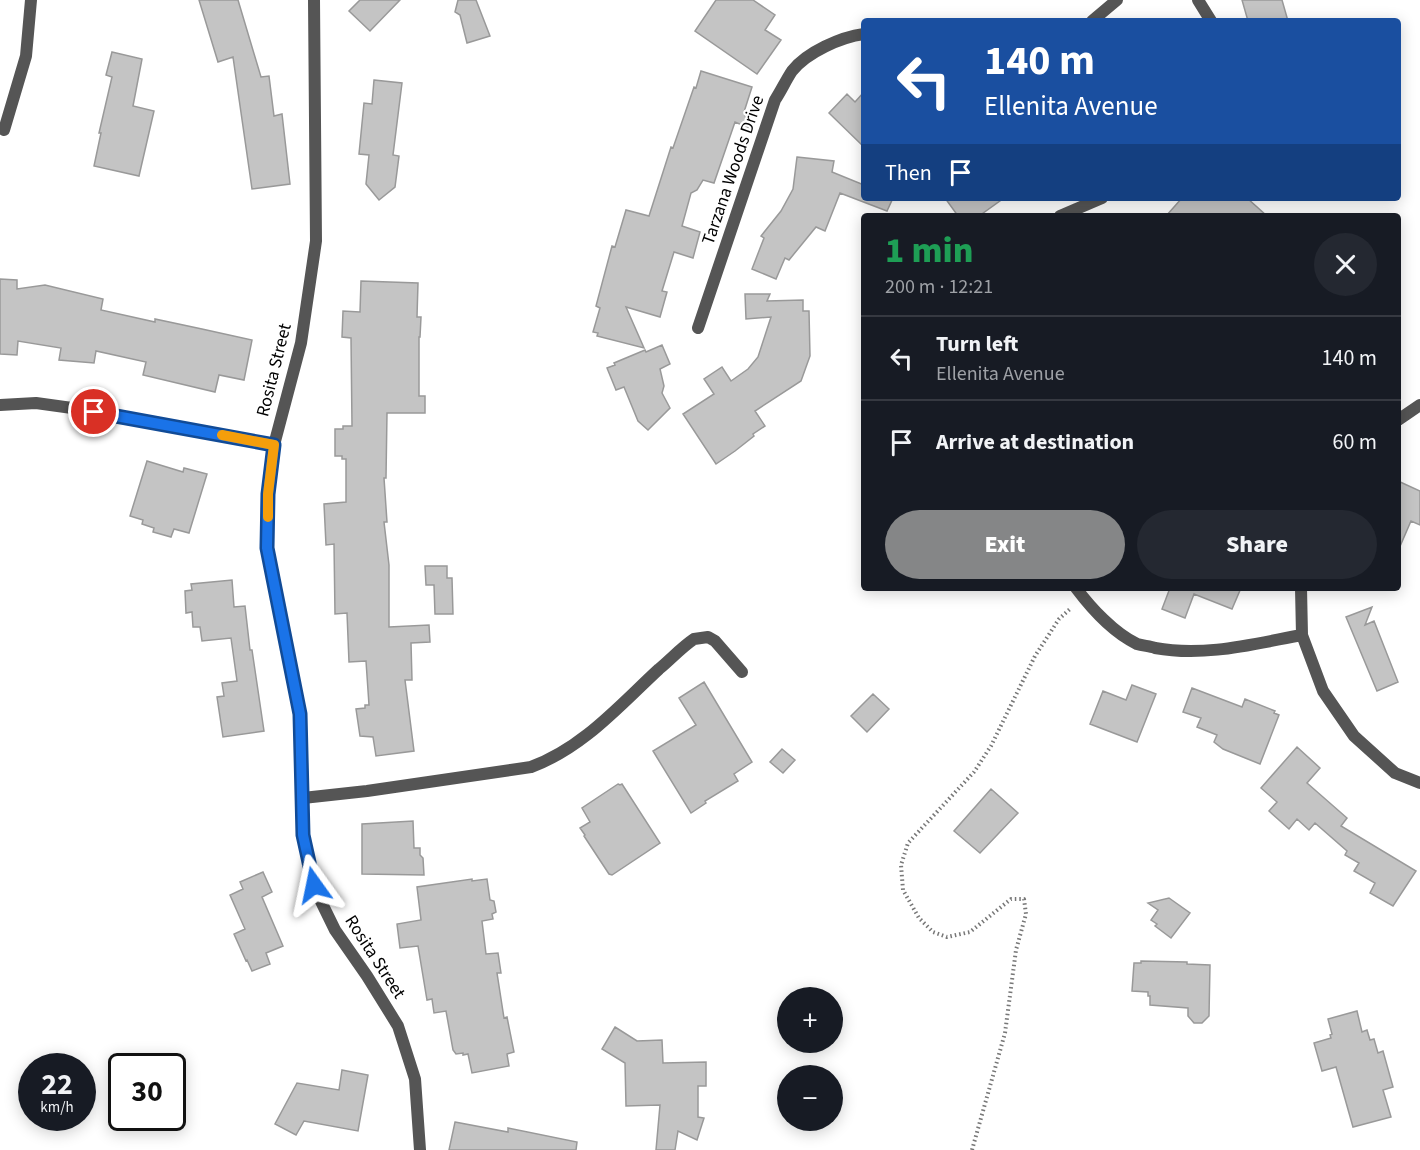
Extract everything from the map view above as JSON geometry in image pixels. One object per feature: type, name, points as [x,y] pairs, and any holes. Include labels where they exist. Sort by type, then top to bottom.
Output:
[{"type":"street","points":[[4,130],[26,56],[31,0]]},
{"type":"street","name":"Rosita Street","points":[[314,0],[316,241],[301,343],[274,445],[268,494],[267,548],[300,714],[303,835],[314,885],[334,930],[367,976],[398,1026],[415,1079],[420,1150]]},
{"type":"street","points":[[1096,18],[1117,0]]},
{"type":"street","points":[[1198,0],[1209,18]]},
{"type":"street","name":"Tarzana Woods Drive","points":[[698,328],[775,100],[793,70],[818,51],[849,36],[861,34]]},
{"type":"street","points":[[1067,213],[1095,201]]},
{"type":"street","points":[[0,405],[36,404],[72,408],[274,445]]},
{"type":"street","points":[[1401,418],[1420,405]]},
{"type":"street","points":[[1301,591],[1302,635],[1323,691],[1354,736],[1395,773],[1420,783]]},
{"type":"street","points":[[1080,593],[1106,622],[1138,644],[1179,652],[1219,651],[1302,635]]},
{"type":"street","points":[[303,798],[531,767],[544,762],[565,752],[597,727],[694,639],[708,637],[715,641],[742,672]]},
{"type":"path","points":[[972,1150],[1005,1033],[1017,950],[1026,914],[1024,899],[1011,899],[970,932],[947,937],[933,932],[919,918],[903,890],[901,865],[908,843],[974,772],[991,746],[1035,656],[1059,619],[1080,593]]},
{"type":"building","points":[[199,0],[238,0],[261,77],[269,76],[274,116],[282,114],[290,184],[252,189],[233,57],[218,62]]},
{"type":"building","points":[[360,0],[400,0],[370,31],[349,11]]},
{"type":"building","points":[[458,0],[476,0],[490,36],[467,43],[460,15],[455,12]]},
{"type":"building","points":[[716,0],[753,0],[775,15],[765,30],[781,40],[757,74],[695,31]]},
{"type":"building","points":[[1242,0],[1282,0],[1287,18],[1247,18]]},
{"type":"building","points":[[112,52],[142,59],[133,106],[154,111],[139,176],[94,166],[112,77],[106,75]]},
{"type":"building","points":[[701,71],[752,87],[744,112],[749,128],[735,122],[714,183],[703,180],[697,190],[691,193],[682,226],[700,232],[693,258],[674,252],[662,291],[667,292],[660,317],[626,307],[644,348],[597,336],[598,333],[593,332],[600,308],[596,306],[612,246],[615,247],[626,210],[649,216],[671,147],[673,148]]},
{"type":"building","points":[[374,80],[402,83],[393,155],[399,156],[395,187],[379,200],[366,184],[369,155],[359,154],[364,103],[372,104]]},
{"type":"building","points":[[847,94],[855,102],[861,95],[861,144],[829,113]]},
{"type":"building","points":[[797,157],[834,161],[832,172],[861,184],[861,201],[892,201],[887,211],[840,193],[825,231],[816,227],[789,260],[785,258],[776,279],[752,269],[764,238],[761,236],[781,211],[793,189]]},
{"type":"building","points":[[947,201],[1000,201],[983,213],[956,213]]},
{"type":"building","points":[[1179,201],[1250,201],[1264,213],[1169,213]]},
{"type":"building","points":[[0,279],[17,280],[17,289],[45,285],[103,299],[101,310],[252,340],[244,380],[219,375],[215,392],[143,375],[146,362],[96,351],[94,363],[59,360],[61,348],[18,341],[17,355],[0,354]]},
{"type":"building","points":[[361,281],[418,283],[417,317],[421,317],[419,396],[425,396],[425,413],[387,413],[386,478],[384,478],[387,522],[384,522],[389,565],[389,627],[429,625],[430,642],[411,643],[412,680],[405,680],[414,751],[376,756],[373,737],[360,736],[356,709],[369,705],[366,661],[349,662],[347,613],[335,614],[334,544],[326,545],[324,504],[346,502],[346,459],[342,459],[342,456],[335,456],[335,429],[352,426],[351,338],[342,337],[343,311],[360,312]]},
{"type":"building","points":[[745,294],[770,294],[767,301],[803,300],[803,311],[809,311],[810,356],[801,381],[755,411],[765,426],[716,464],[683,414],[714,394],[704,379],[722,367],[731,381],[748,369],[758,357],[771,317],[746,319]]},
{"type":"building","points":[[662,345],[670,364],[660,369],[664,386],[662,393],[670,408],[648,430],[638,421],[624,387],[616,390],[607,368],[645,350],[646,352]]},
{"type":"building","points":[[147,461],[183,472],[184,468],[207,474],[189,533],[174,529],[171,537],[153,532],[154,528],[142,524],[143,520],[130,516]]},
{"type":"building","points":[[1401,482],[1420,491],[1420,525],[1411,521],[1401,544]]},
{"type":"building","points":[[425,566],[447,566],[447,578],[452,578],[453,614],[435,614],[434,585],[426,585]]},
{"type":"building","points":[[232,580],[234,607],[245,606],[264,731],[223,737],[217,697],[224,696],[222,683],[237,681],[231,638],[202,641],[200,627],[193,627],[192,612],[186,613],[185,591],[192,590],[191,584]]},
{"type":"building","points":[[1169,591],[1240,591],[1232,609],[1194,594],[1185,618],[1162,609]]},
{"type":"building","points":[[1372,607],[1365,625],[1374,621],[1398,682],[1377,691],[1346,617]]},
{"type":"building","points":[[704,682],[752,762],[734,774],[738,781],[705,801],[706,803],[691,813],[653,751],[696,725],[679,698]]},
{"type":"building","points":[[1132,685],[1156,694],[1137,742],[1090,724],[1103,691],[1126,700]]},
{"type":"building","points":[[1192,688],[1242,707],[1245,699],[1275,711],[1274,713],[1279,715],[1260,764],[1223,749],[1214,742],[1217,735],[1197,727],[1201,718],[1183,712]]},
{"type":"building","points":[[873,694],[889,709],[867,732],[851,716]]},
{"type":"building","points":[[1297,747],[1320,768],[1307,783],[1347,818],[1341,826],[1416,871],[1393,906],[1370,893],[1375,883],[1354,871],[1359,863],[1345,855],[1347,851],[1315,823],[1309,830],[1297,819],[1289,829],[1269,811],[1277,802],[1261,788]]},
{"type":"building","points":[[782,749],[795,760],[783,773],[770,762]]},
{"type":"building","points":[[618,784],[622,784],[660,843],[612,875],[609,874],[580,828],[590,822],[582,808]]},
{"type":"building","points":[[991,789],[1018,813],[980,853],[954,831]]},
{"type":"building","points":[[413,821],[414,848],[420,848],[424,875],[362,874],[362,824]]},
{"type":"building","points":[[263,872],[272,892],[262,897],[283,946],[266,953],[270,964],[252,971],[234,934],[245,929],[230,895],[243,889],[240,882]]},
{"type":"building","points":[[472,879],[472,881],[487,879],[490,900],[494,901],[496,912],[492,914],[493,919],[482,921],[486,954],[498,953],[501,973],[497,973],[504,1018],[507,1017],[514,1052],[507,1054],[509,1066],[472,1073],[468,1054],[456,1054],[453,1050],[446,1011],[434,1013],[432,999],[427,1000],[418,946],[400,948],[397,924],[421,920],[417,887]]},
{"type":"building","points":[[1169,898],[1190,913],[1171,938],[1151,920],[1158,910],[1148,903]]},
{"type":"building","points":[[1141,961],[1210,965],[1209,1016],[1202,1023],[1194,1023],[1188,1016],[1188,1008],[1150,1005],[1148,992],[1132,991],[1134,963],[1141,963]]},
{"type":"building","points":[[1357,1011],[1362,1032],[1367,1030],[1370,1040],[1374,1039],[1378,1053],[1383,1051],[1393,1087],[1383,1090],[1391,1117],[1353,1127],[1336,1067],[1322,1071],[1314,1043],[1331,1038],[1328,1019]]},
{"type":"building","points":[[615,1027],[637,1041],[662,1040],[663,1063],[706,1062],[706,1086],[698,1086],[698,1117],[704,1118],[697,1140],[678,1131],[675,1150],[656,1150],[660,1105],[626,1106],[625,1063],[602,1049]]},
{"type":"building","points":[[342,1070],[368,1075],[358,1131],[304,1121],[296,1135],[275,1124],[297,1083],[339,1090]]},
{"type":"building","points":[[455,1122],[508,1132],[508,1128],[577,1142],[576,1150],[449,1150]]},
{"type":"slow traffic","points":[[222,435],[274,445],[268,494],[268,517]]},
{"type":"route","points":[[94,412],[274,445],[268,494],[267,548],[300,714],[303,835],[314,885]]}]
